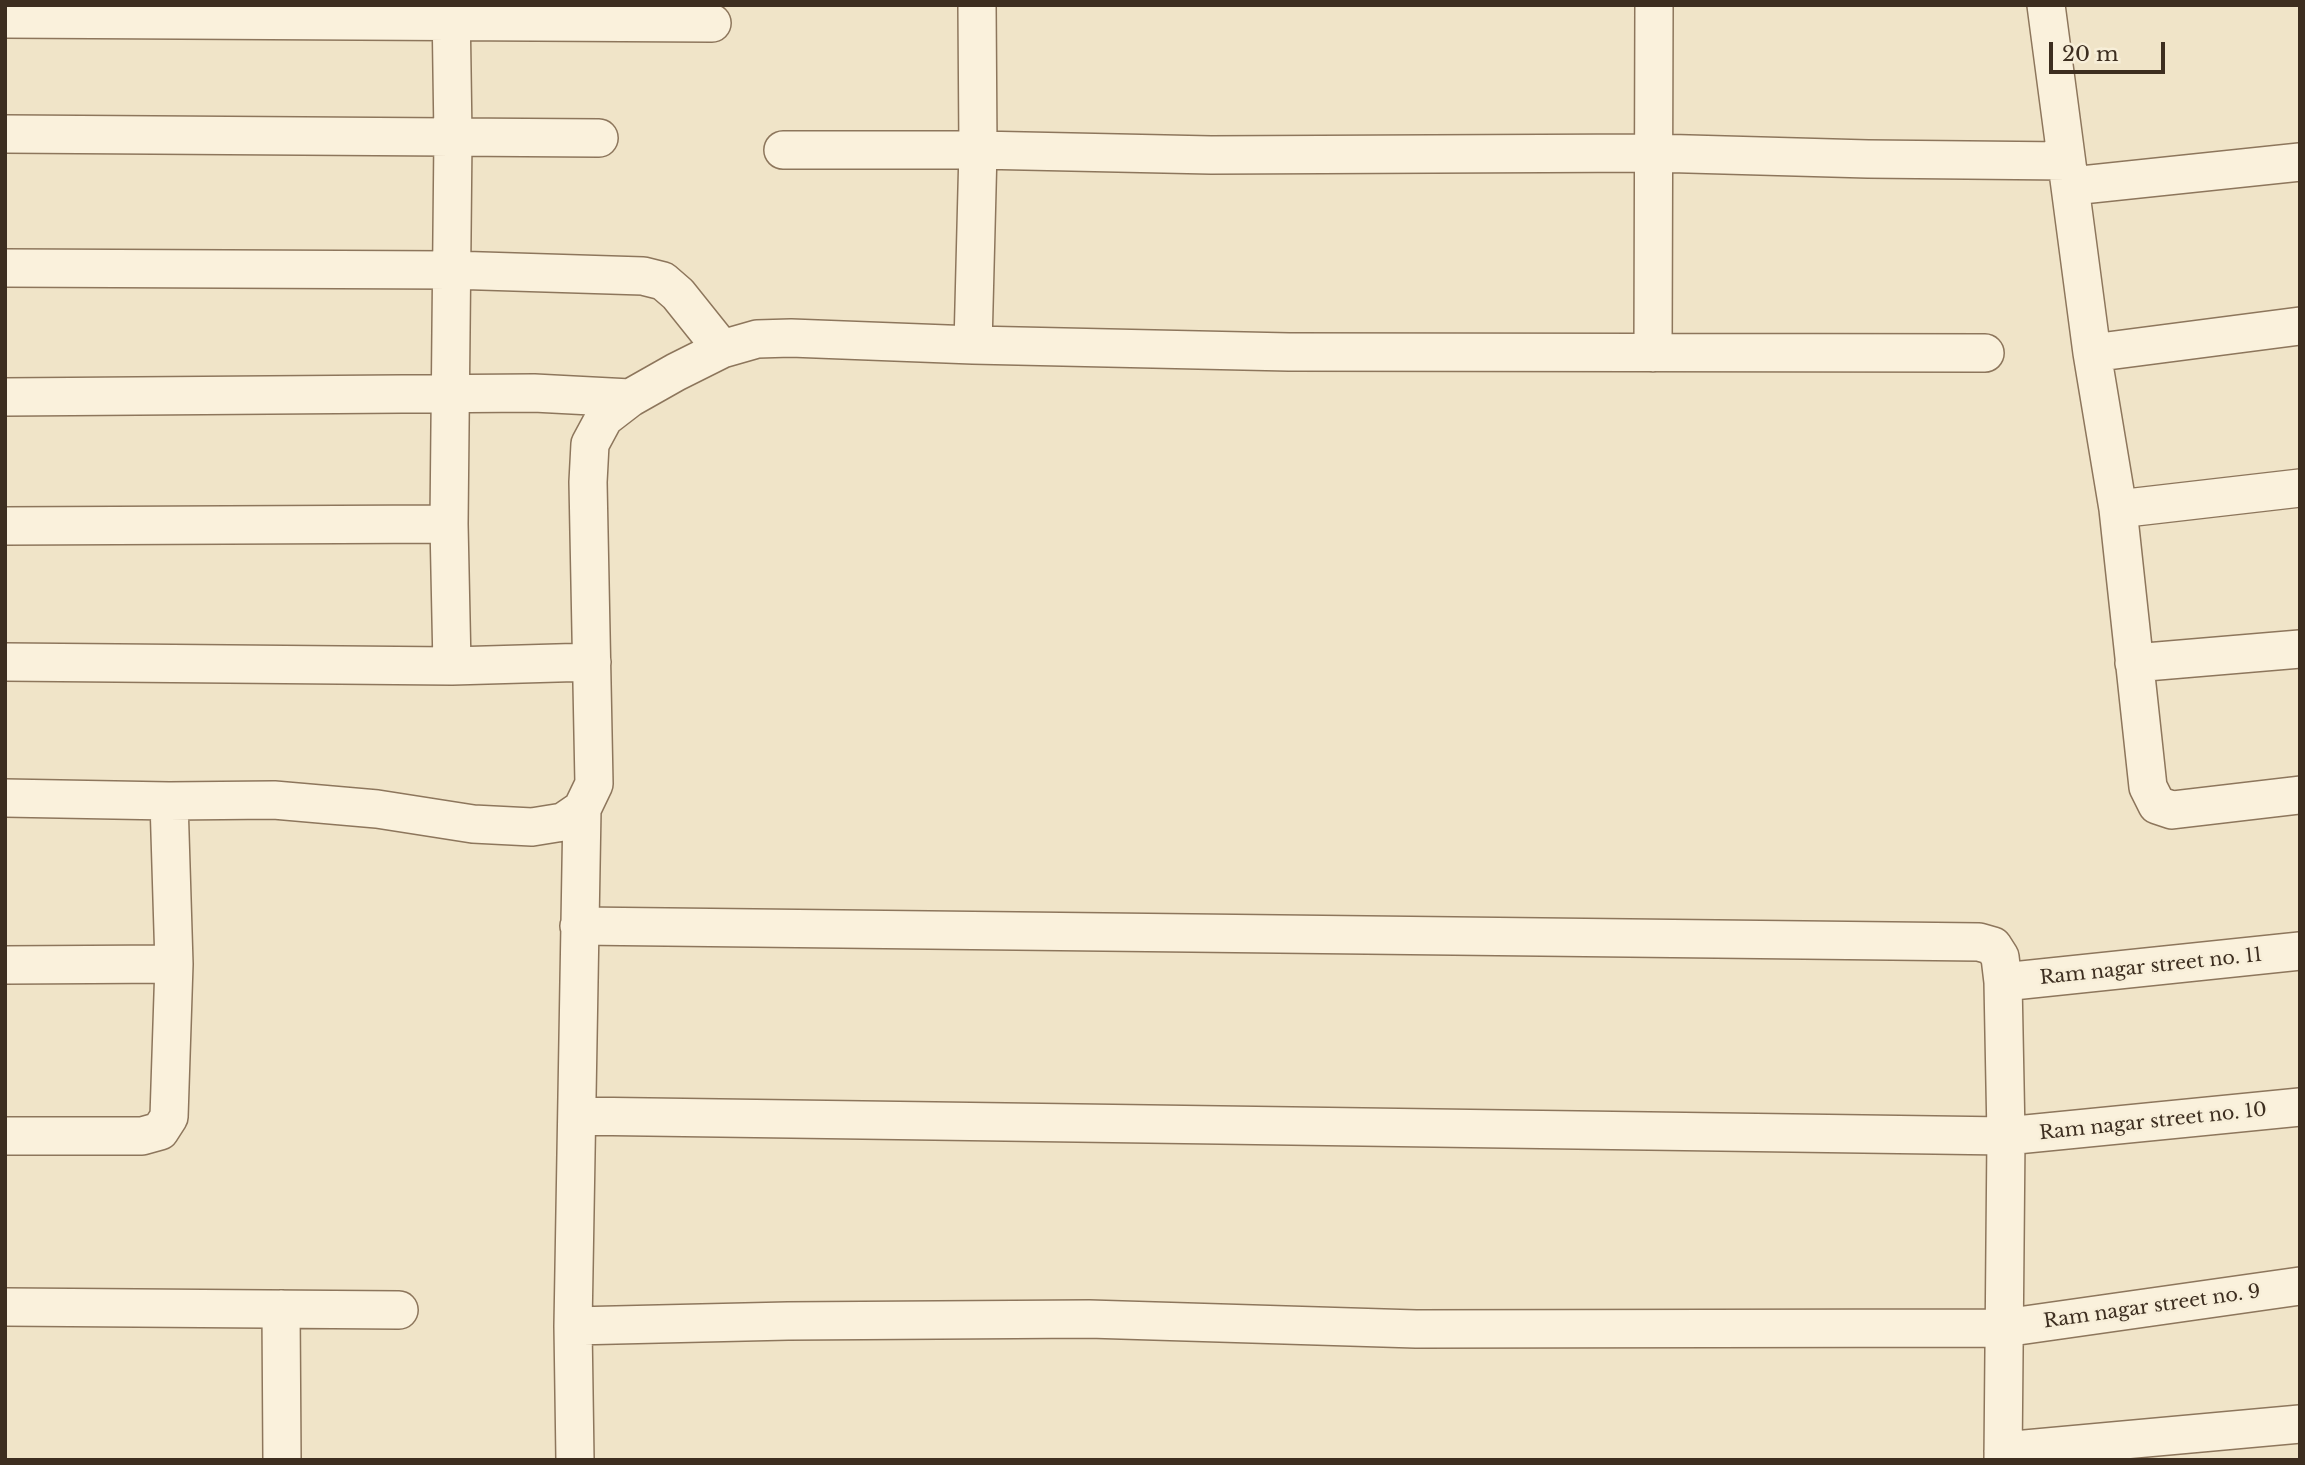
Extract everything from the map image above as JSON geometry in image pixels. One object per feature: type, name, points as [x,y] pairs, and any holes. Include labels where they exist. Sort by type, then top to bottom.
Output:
[{"type":"street","points":[[973,345],[978,150],[977,5]]},
{"type":"street","points":[[1653,353],[1654,5]]},
{"type":"street","points":[[2046,5],[2092,353],[2118,509],[2148,787],[2157,805],[2172,810],[2300,795]]},
{"type":"street","points":[[5,19],[452,13],[712,23]]},
{"type":"street","points":[[452,13],[449,394],[452,666]]},
{"type":"street","points":[[5,134],[599,138]]},
{"type":"street","points":[[783,150],[978,150],[1239,155],[1653,153],[2069,174],[2300,162]]},
{"type":"street","points":[[5,268],[450,270],[643,276],[663,281],[678,295],[722,349]]},
{"type":"street","points":[[2092,353],[2300,326]]},
{"type":"street","points":[[575,1460],[573,1326],[582,809],[594,784],[588,482],[590,444],[604,418],[631,398],[722,349],[757,339],[1289,352],[1985,353]]},
{"type":"street","points":[[5,397],[546,394],[631,398]]},
{"type":"street","points":[[2118,509],[2300,488]]},
{"type":"street","points":[[5,526],[449,524]]},
{"type":"street","points":[[2134,663],[2300,649]]},
{"type":"street","points":[[5,662],[452,666],[592,662]]},
{"type":"street","points":[[5,798],[274,800],[377,809],[473,824],[533,827],[563,822],[582,809]]},
{"type":"street","points":[[5,1136],[142,1136],[160,1131],[169,1117],[174,964],[169,801]]},
{"type":"street","points":[[579,926],[1979,942],[1993,946],[2000,957],[2003,982],[2006,1136],[2003,1455],[2300,1423]]},
{"type":"street","name":"Ram nagar street no. 11","points":[[2003,982],[2300,951]]},
{"type":"street","points":[[5,965],[174,964]]},
{"type":"street","name":"Ram nagar street no. 10","points":[[577,1116],[2006,1136],[2300,1107]]},
{"type":"street","name":"Ram nagar street no. 9","points":[[573,1326],[1089,1319],[1416,1329],[2004,1328],[2300,1286]]},
{"type":"street","points":[[5,1307],[399,1310]]},
{"type":"street","points":[[281,1309],[282,1460]]}]
